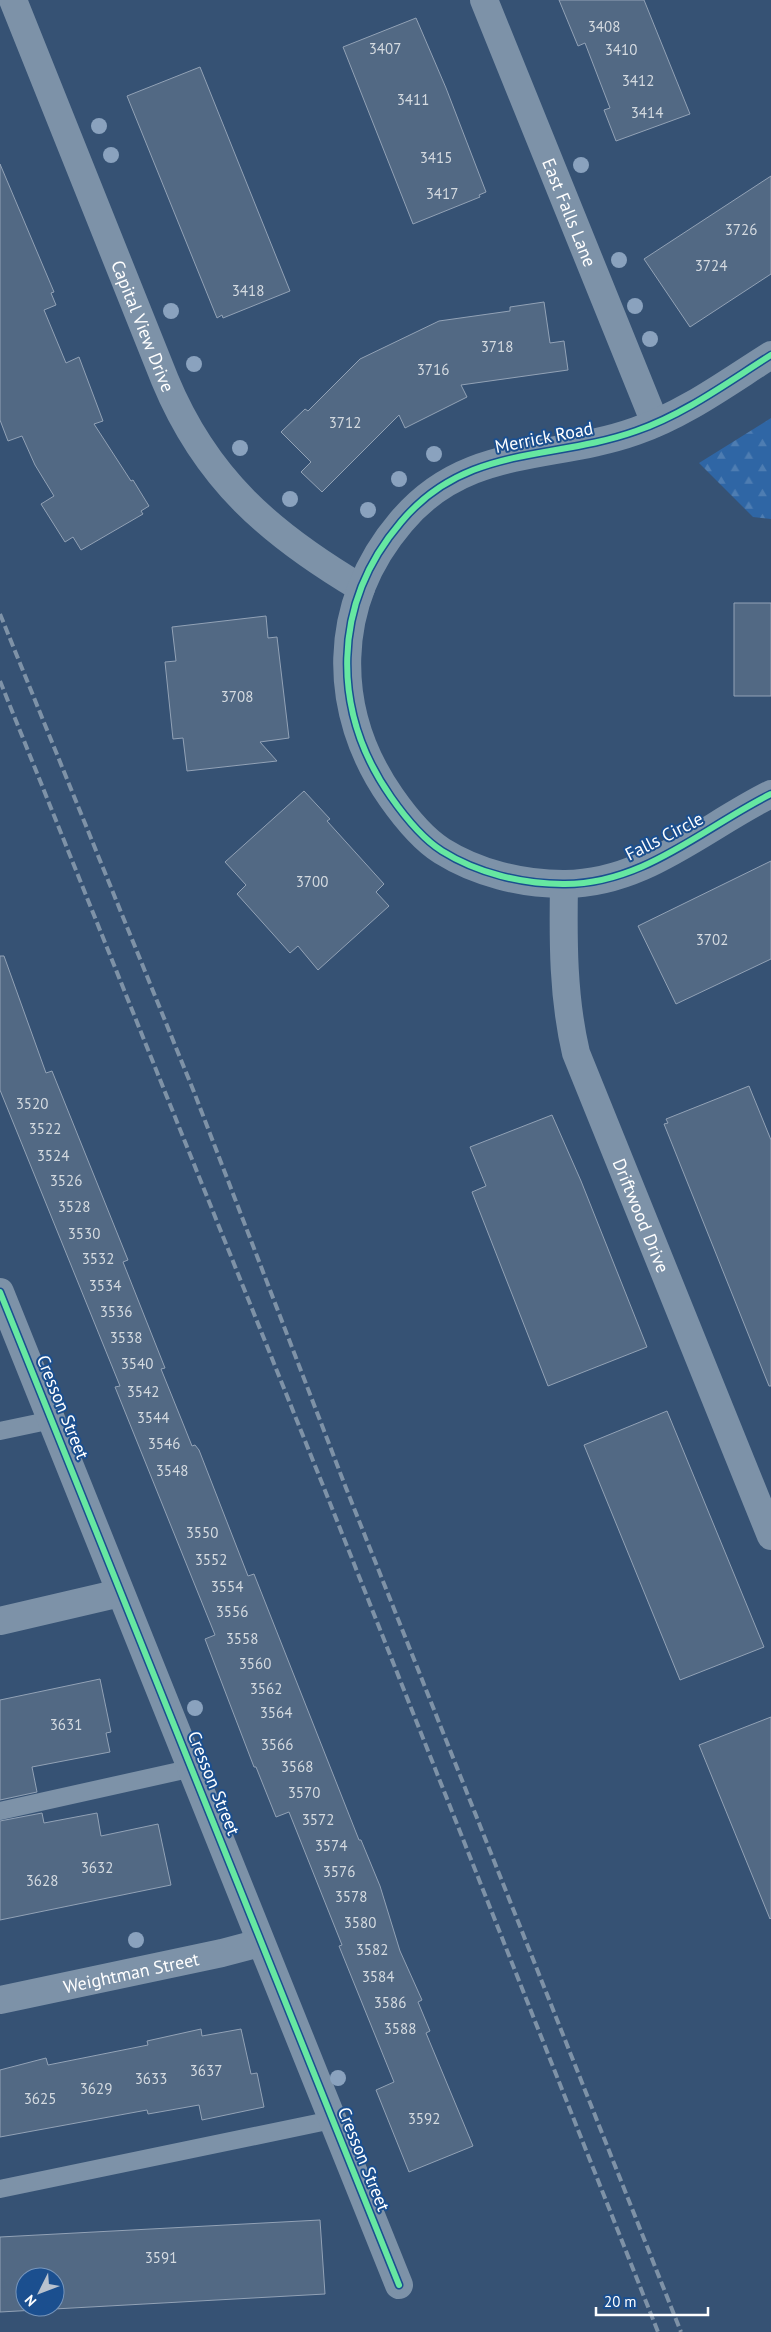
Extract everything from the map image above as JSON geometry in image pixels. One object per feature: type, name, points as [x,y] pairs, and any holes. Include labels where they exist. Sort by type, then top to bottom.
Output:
[{"type":"street","name":"Capital View Drive","points":[[13,0],[164,380],[187,427],[223,478],[254,511],[278,533],[316,561],[361,588]]},
{"type":"street","name":"East Falls Lane","points":[[484,0],[655,423]]},
{"type":"street","name":"Merrick Road","points":[[564,884],[518,879],[472,867],[440,850],[416,828],[376,775],[362,744],[351,709],[346,672],[349,632],[361,588],[381,549],[402,520],[432,492],[460,475],[492,463],[532,452],[607,441],[655,423],[699,400],[771,355]]},
{"type":"street","name":"Falls Circle","points":[[564,884],[617,876],[648,865],[771,794]]},
{"type":"street","name":"Driftwood Drive","points":[[564,884],[563,952],[565,991],[576,1053],[771,1536]]},
{"type":"street","name":"Cresson Street","points":[[0,1292],[120,1593],[193,1768],[260,1943],[399,2284]]},
{"type":"street","points":[[0,1621],[120,1593]]},
{"type":"street","name":"Weightman Street","points":[[0,2000],[222,1953],[260,1943]]},
{"type":"lane","points":[[0,1431],[52,1420]]},
{"type":"lane","points":[[0,1811],[193,1768]]},
{"type":"lane","points":[[0,2189],[332,2120]]},
{"type":"green space","points":[[771,418],[771,519],[753,517],[699,463]]},
{"type":"building","points":[[559,0],[644,0],[690,114],[616,141],[604,110],[610,108],[585,43],[578,46]]},
{"type":"building","points":[[416,18],[446,88],[486,192],[479,195],[480,197],[413,224],[343,47]]},
{"type":"building","points":[[200,67],[290,291],[223,318],[222,315],[217,318],[127,96]]},
{"type":"building","points":[[0,164],[54,292],[51,293],[56,305],[44,310],[66,363],[79,357],[103,421],[94,424],[149,506],[141,511],[143,514],[81,550],[73,537],[65,542],[41,504],[54,496],[35,465],[22,436],[8,441],[0,420]]},
{"type":"building","points":[[771,176],[771,274],[690,327],[644,259]]},
{"type":"building","points":[[544,302],[550,343],[564,341],[568,370],[461,385],[467,397],[405,428],[399,415],[322,492],[301,472],[311,462],[281,432],[305,409],[308,411],[360,359],[439,321],[510,311],[510,307]]},
{"type":"building","points":[[734,603],[771,603],[771,696],[734,696]]},
{"type":"building","points":[[266,616],[268,638],[277,637],[289,738],[260,742],[277,761],[187,771],[183,738],[173,739],[165,662],[176,661],[172,627]]},
{"type":"building","points":[[304,791],[330,819],[327,821],[384,884],[376,892],[389,906],[318,970],[298,946],[290,953],[237,894],[246,885],[225,862]]},
{"type":"building","points":[[771,861],[771,959],[676,1004],[638,926]]},
{"type":"building","points":[[0,956],[4,956],[46,1073],[52,1071],[128,1260],[123,1262],[165,1368],[161,1369],[192,1446],[195,1445],[199,1450],[248,1576],[254,1574],[359,1840],[361,1840],[380,1886],[400,1951],[422,2000],[418,2002],[430,2031],[426,2033],[473,2146],[409,2172],[376,2090],[394,2082],[339,1946],[342,1945],[289,1812],[276,1817],[256,1767],[254,1767],[205,1639],[215,1635],[115,1387],[120,1386],[0,1090]]},
{"type":"building","points":[[749,1086],[771,1140],[771,1386],[769,1386],[664,1124],[668,1123],[666,1119]]},
{"type":"building","points":[[552,1115],[581,1181],[647,1347],[548,1386],[472,1192],[486,1186],[470,1147]]},
{"type":"building","points":[[667,1411],[764,1647],[680,1680],[584,1445]]},
{"type":"building","points":[[100,1679],[111,1732],[106,1733],[110,1752],[32,1767],[37,1792],[0,1800],[0,1700]]},
{"type":"building","points":[[771,1717],[771,1918],[770,1919],[699,1745]]},
{"type":"building","points":[[42,1813],[44,1823],[97,1813],[101,1836],[158,1824],[171,1885],[0,1920],[0,1821]]},
{"type":"building","points":[[201,2029],[202,2036],[241,2029],[251,2074],[257,2073],[264,2107],[202,2120],[199,2105],[148,2114],[147,2110],[0,2137],[0,2070],[46,2058],[48,2065],[148,2045],[147,2041]]},
{"type":"building","points":[[320,2220],[325,2294],[65,2308],[65,2267],[15,2267],[15,2311],[0,2312],[0,2237]]},
{"type":"railway","points":[[0,614],[194,1092],[346,1488],[681,2332]]},
{"type":"railway","points":[[0,681],[328,1498],[658,2332]]},
{"type":"cycle path","points":[[771,355],[706,397],[654,424],[604,440],[511,458],[482,467],[453,479],[426,497],[401,522],[378,554],[361,587],[351,622],[347,658],[349,694],[357,729],[371,764],[391,797],[415,827],[435,846],[456,859],[500,876],[532,882],[563,884],[592,882],[620,875],[672,852],[771,794]]},
{"type":"cycle path","points":[[0,1292],[399,2285]]}]
